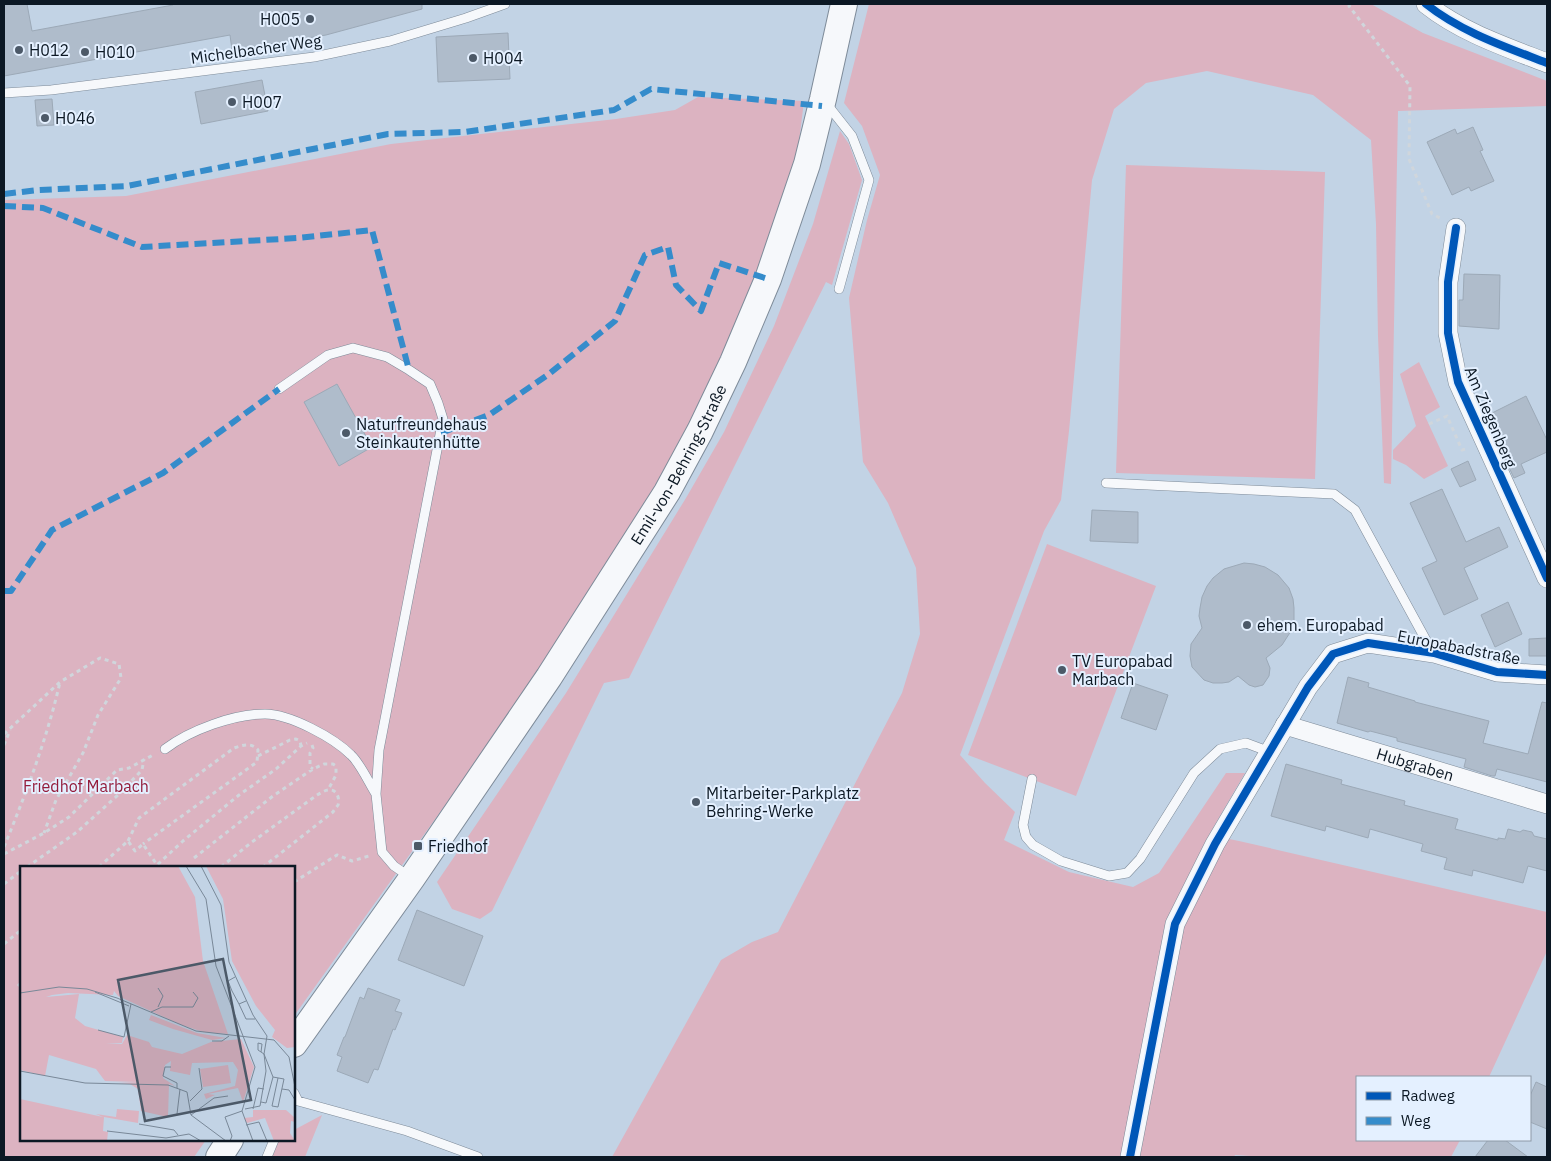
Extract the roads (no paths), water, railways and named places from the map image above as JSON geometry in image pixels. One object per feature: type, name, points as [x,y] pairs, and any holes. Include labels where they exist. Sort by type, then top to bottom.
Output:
[{"type":"main road","name":"Emil-von-Behring-Straße","points":[[295,1043],[412,878],[549,677],[666,492],[700,431],[733,362],[768,279],[807,164],[824,99],[844,4]]},
{"type":"main road","points":[[219,1157],[229,1141]]},
{"type":"street","points":[[1426,4],[1458,25],[1482,37],[1547,63]]},
{"type":"street","name":"Am Ziegenberg","points":[[1456,228],[1448,282],[1448,333],[1458,382],[1547,578]]},
{"type":"street","name":"Europabadstraße","points":[[1130,1157],[1175,924],[1215,844],[1308,687],[1333,654],[1368,643],[1434,653],[1497,672],[1547,675]]},
{"type":"street","name":"Hubgraben","points":[[1285,725],[1547,804]]},
{"type":"lane","name":"Michelbacher Weg","points":[[4,93],[51,90],[314,57],[390,41],[505,4]]},
{"type":"lane","points":[[824,99],[852,136],[869,180],[839,289]]},
{"type":"lane","points":[[279,389],[328,355],[353,348],[387,357],[430,384],[443,419],[379,750],[376,794],[382,852],[394,866],[412,878]]},
{"type":"lane","points":[[1106,484],[1334,494],[1355,510],[1434,653]]},
{"type":"lane","points":[[165,750],[177,741],[228,718],[267,714],[297,721],[328,737],[352,755],[376,794]]},
{"type":"lane","points":[[1032,779],[1023,825],[1026,837],[1033,845],[1060,861],[1109,876],[1127,873],[1140,859],[1194,773],[1220,749],[1246,743],[1270,752]]},
{"type":"lane","points":[[295,1101],[407,1131],[478,1157]]},
{"type":"lane","points":[[267,1157],[274,1141]]},
{"type":"place","name":"H005","points":[[310,19]]},
{"type":"place","name":"H012","points":[[19,50]]},
{"type":"place","name":"H010","points":[[85,52]]},
{"type":"place","name":"H004","points":[[473,58]]},
{"type":"place","name":"H007","points":[[232,102]]},
{"type":"place","name":"H046","points":[[45,118]]},
{"type":"place","name":"Naturfreundehaus Steinkautenhütte","points":[[346,433]]},
{"type":"place","name":"ehem. Europabad","points":[[1247,625]]},
{"type":"place","name":"TV Europabad Marbach","points":[[1062,670]]},
{"type":"place","name":"Mitarbeiter-Parkplatz Behring-Werke","points":[[696,802]]},
{"type":"place","name":"Friedhof","points":[[418,846]]},
{"type":"park label","name":"Friedhof Marbach","points":[[86,786]]}]
